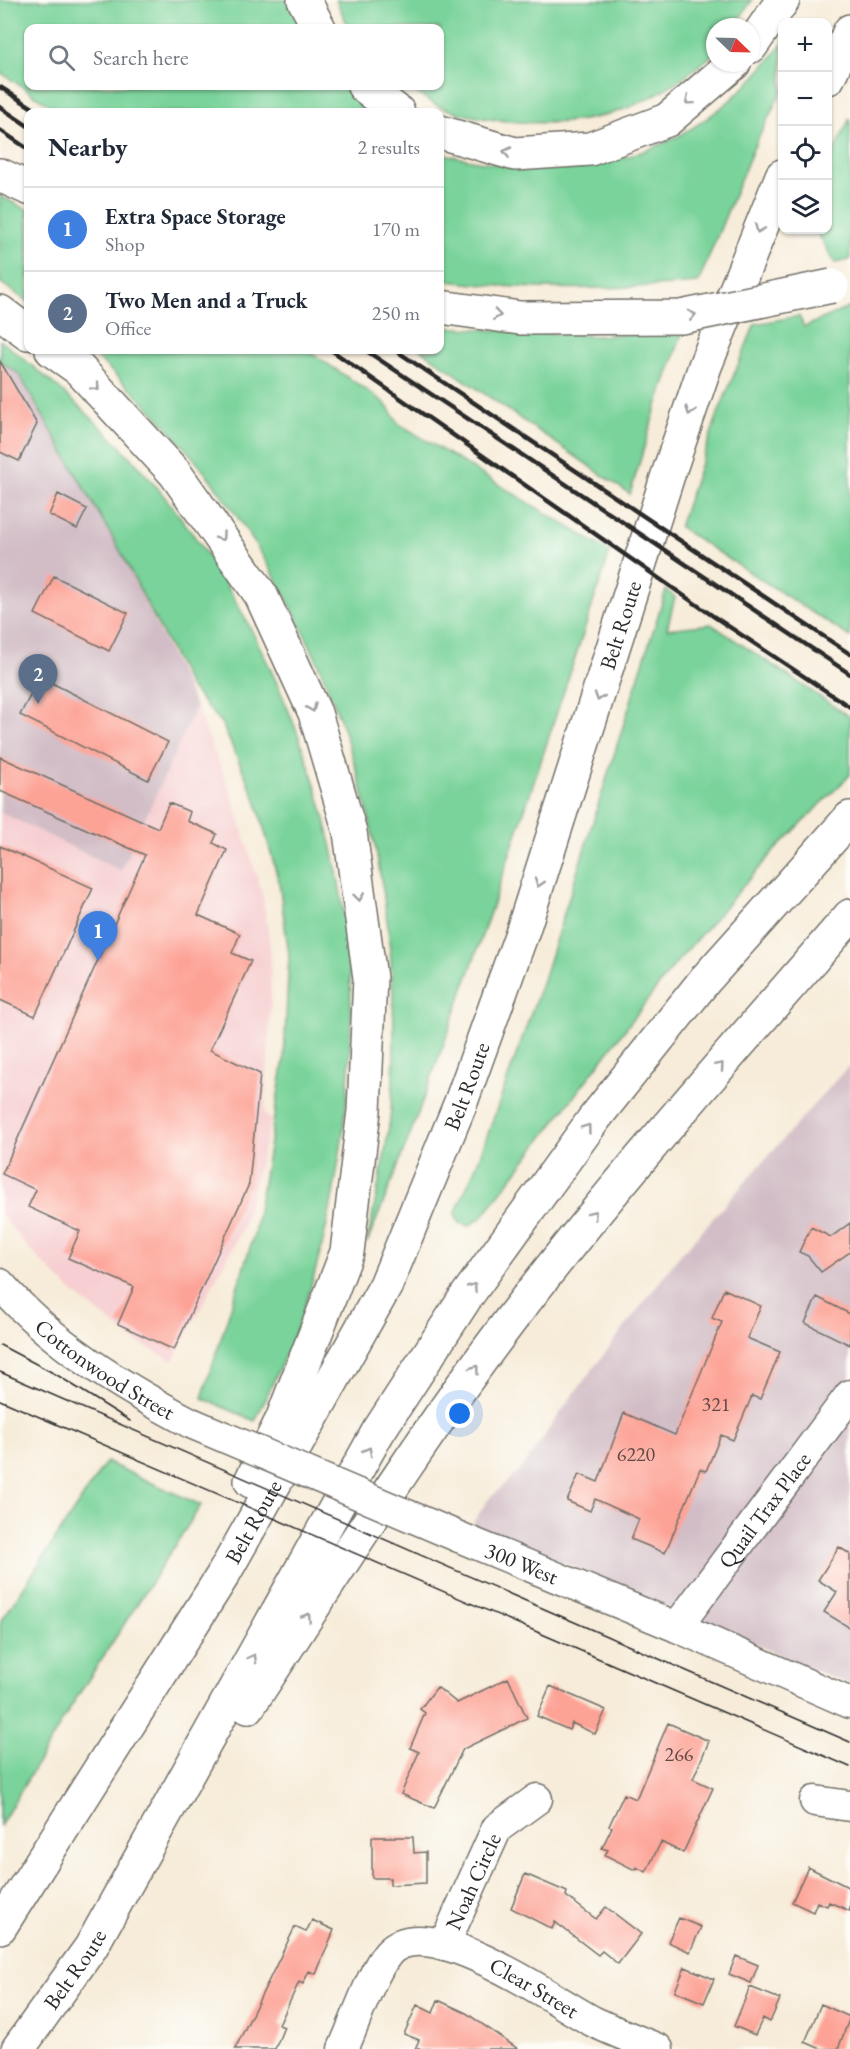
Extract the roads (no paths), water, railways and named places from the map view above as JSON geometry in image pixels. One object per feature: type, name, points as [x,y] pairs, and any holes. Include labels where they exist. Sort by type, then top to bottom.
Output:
[{"type":"highway","points":[[304,0],[317,24]]},
{"type":"highway","points":[[760,33],[783,0]]},
{"type":"highway","points":[[831,72],[850,31]]},
{"type":"highway","points":[[444,133],[516,154],[590,148],[667,120],[723,72]]},
{"type":"highway","points":[[369,90],[393,108]]},
{"type":"highway","points":[[0,175],[24,186]]},
{"type":"highway","name":"Belt Route","points":[[0,1927],[223,1575],[386,1285],[461,1102],[523,930],[705,366],[781,180]]},
{"type":"highway","points":[[444,308],[520,318],[681,318],[841,283]]},
{"type":"highway","points":[[0,312],[24,330]]},
{"type":"highway","points":[[58,354],[79,369],[176,473],[261,595],[315,713],[350,832],[370,978],[364,1111],[347,1252],[282,1420],[121,1737]]},
{"type":"highway","name":"Belt Route","points":[[18,2049],[91,1947],[378,1432],[466,1297],[601,1110],[705,980],[850,818]]},
{"type":"highway","points":[[91,1947],[420,1444],[512,1319],[598,1207],[850,916]]},
{"type":"street","name":"Cottonwood Street","points":[[0,1284],[46,1329],[96,1369],[134,1393],[191,1423]]},
{"type":"street","name":"Quail Trax Place","points":[[677,1627],[850,1395]]},
{"type":"street","name":"300 West","points":[[191,1423],[677,1627],[850,1703]]},
{"type":"street","name":"Noah Circle","points":[[444,1945],[497,1828],[537,1799]]},
{"type":"street","points":[[815,1801],[850,1806]]},
{"type":"street","name":"Clear Street","points":[[344,2049],[389,1953],[405,1942],[426,1940],[444,1945],[524,1979],[593,2021],[658,2049]]},
{"type":"tram line","points":[[0,1345],[57,1375],[130,1421]]},
{"type":"tram line","points":[[0,1372],[850,1742]]},
{"type":"tram line","points":[[0,1400],[850,1767]]},
{"type":"railway","points":[[0,87],[33,108]]},
{"type":"railway","points":[[0,107],[24,123]]},
{"type":"railway","points":[[0,130],[24,146]]},
{"type":"railway","points":[[337,354],[713,616],[850,707]]},
{"type":"railway","points":[[371,354],[850,674]]},
{"type":"railway","points":[[401,354],[850,654]]},
{"type":"place","name":"Two Men and a Truck","points":[[38,704]]},
{"type":"place","name":"Extra Space Storage","points":[[98,961]]}]
